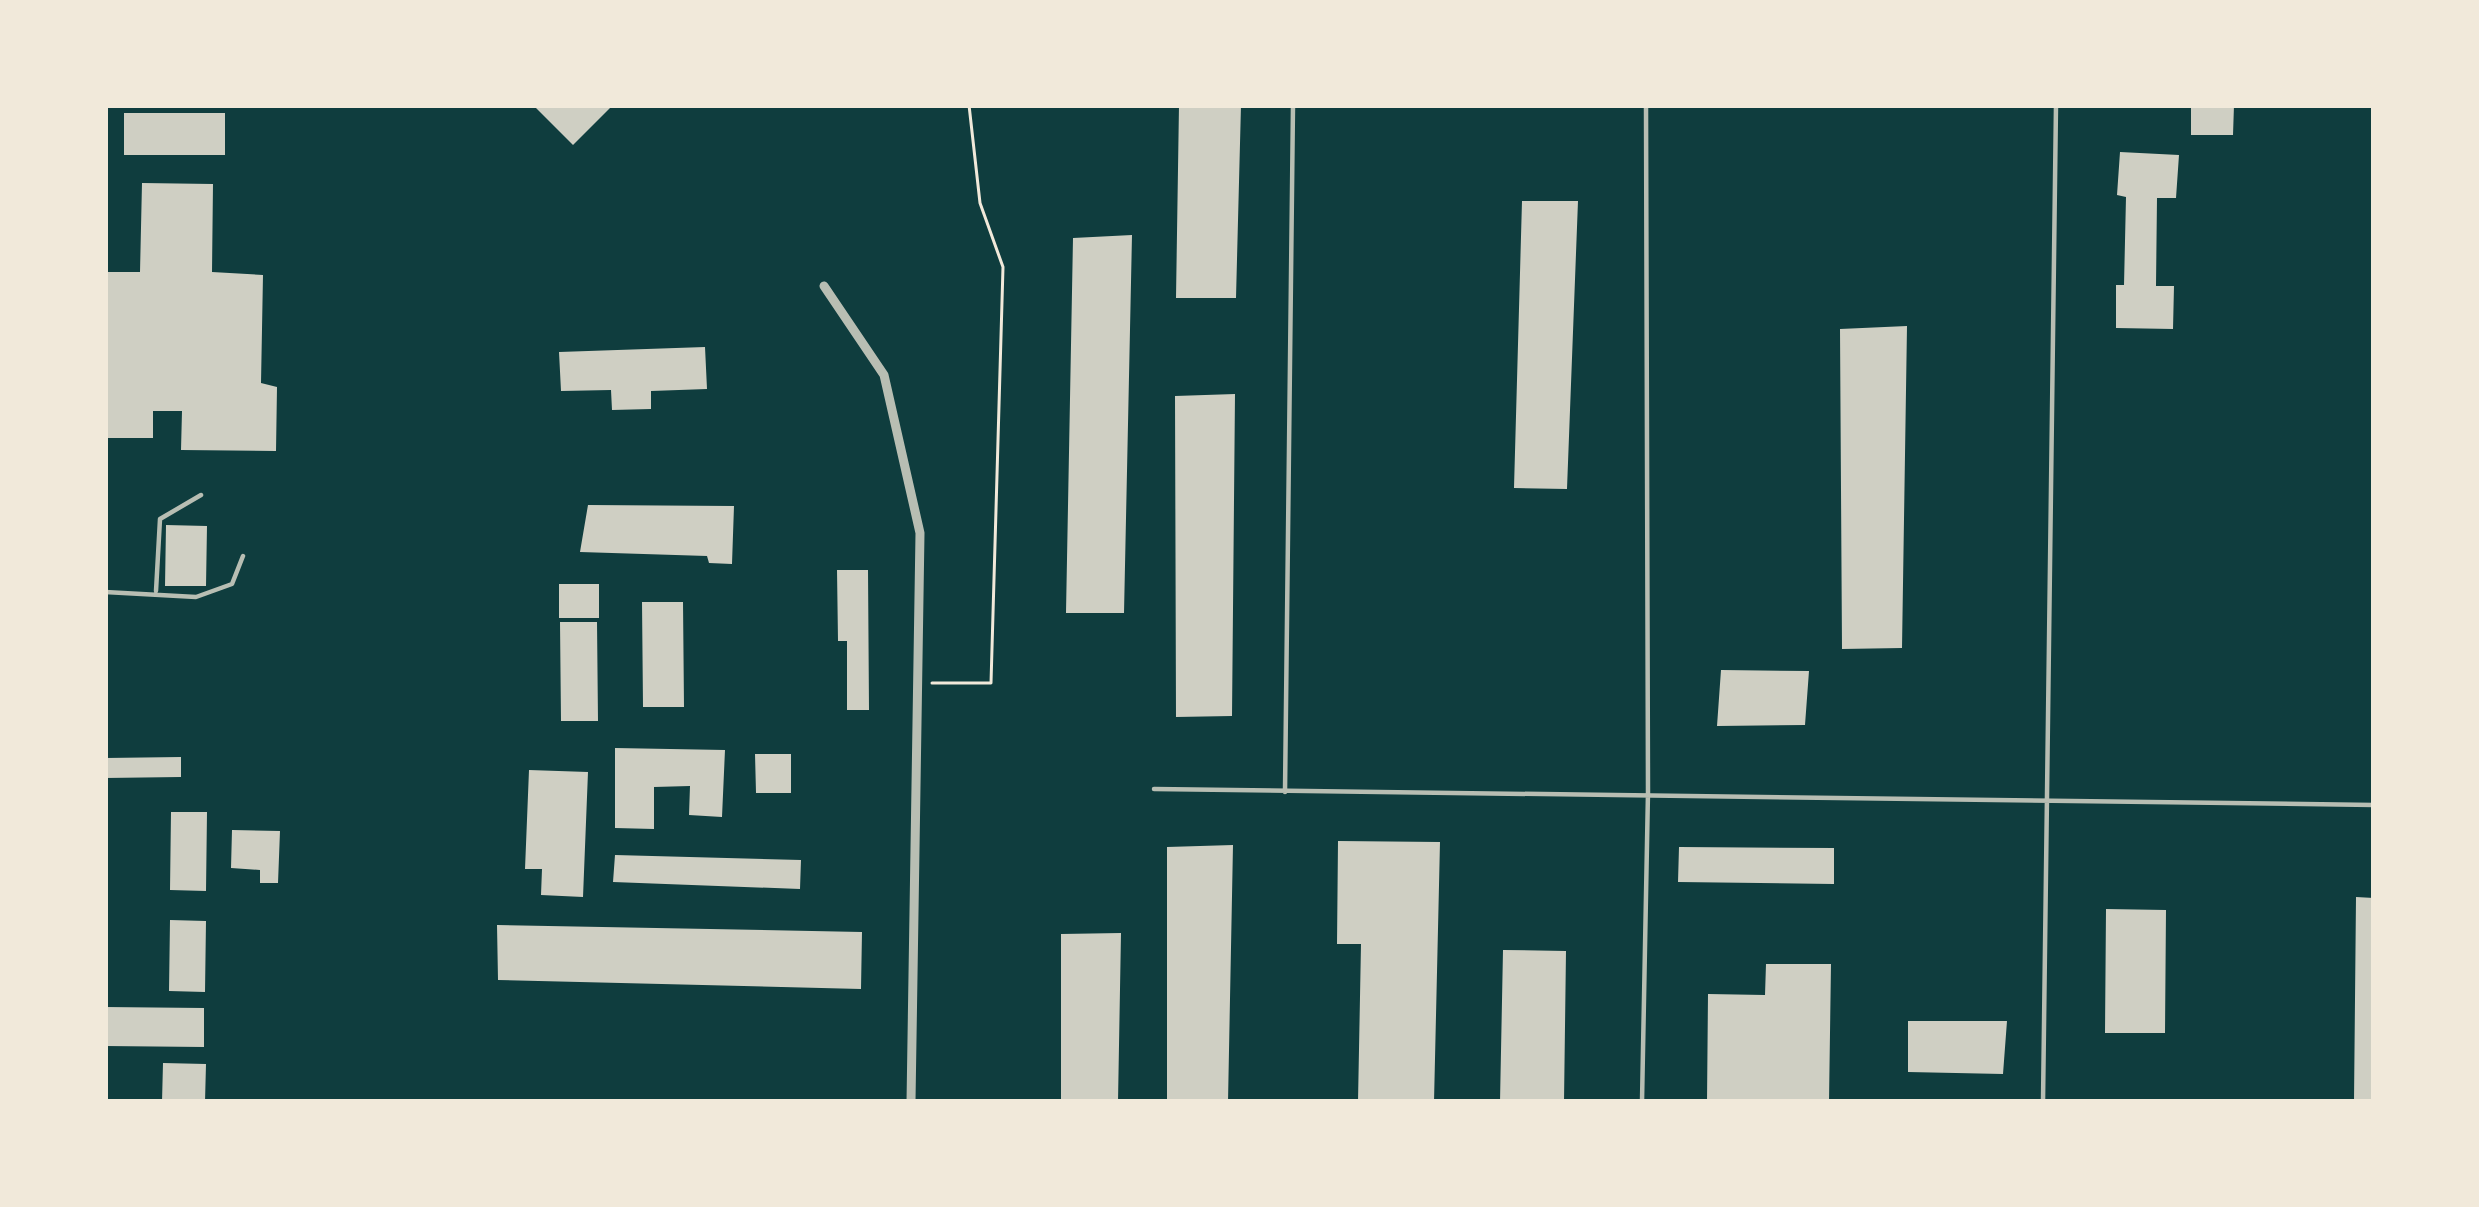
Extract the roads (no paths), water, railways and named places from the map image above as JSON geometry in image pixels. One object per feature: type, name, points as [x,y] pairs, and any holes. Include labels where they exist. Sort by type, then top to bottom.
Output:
[{"type":"street","points":[[824,286],[884,375],[902,437],[920,533],[911,1102]]},
{"type":"lane","points":[[1285,792],[1293,105]]},
{"type":"lane","points":[[1642,1102],[1648,792],[1646,105]]},
{"type":"lane","points":[[2043,1102],[2056,105]]},
{"type":"lane","points":[[156,594],[160,519],[201,495]]},
{"type":"lane","points":[[105,592],[196,597],[232,584],[243,556]]},
{"type":"lane","points":[[1154,789],[2374,805]]}]
